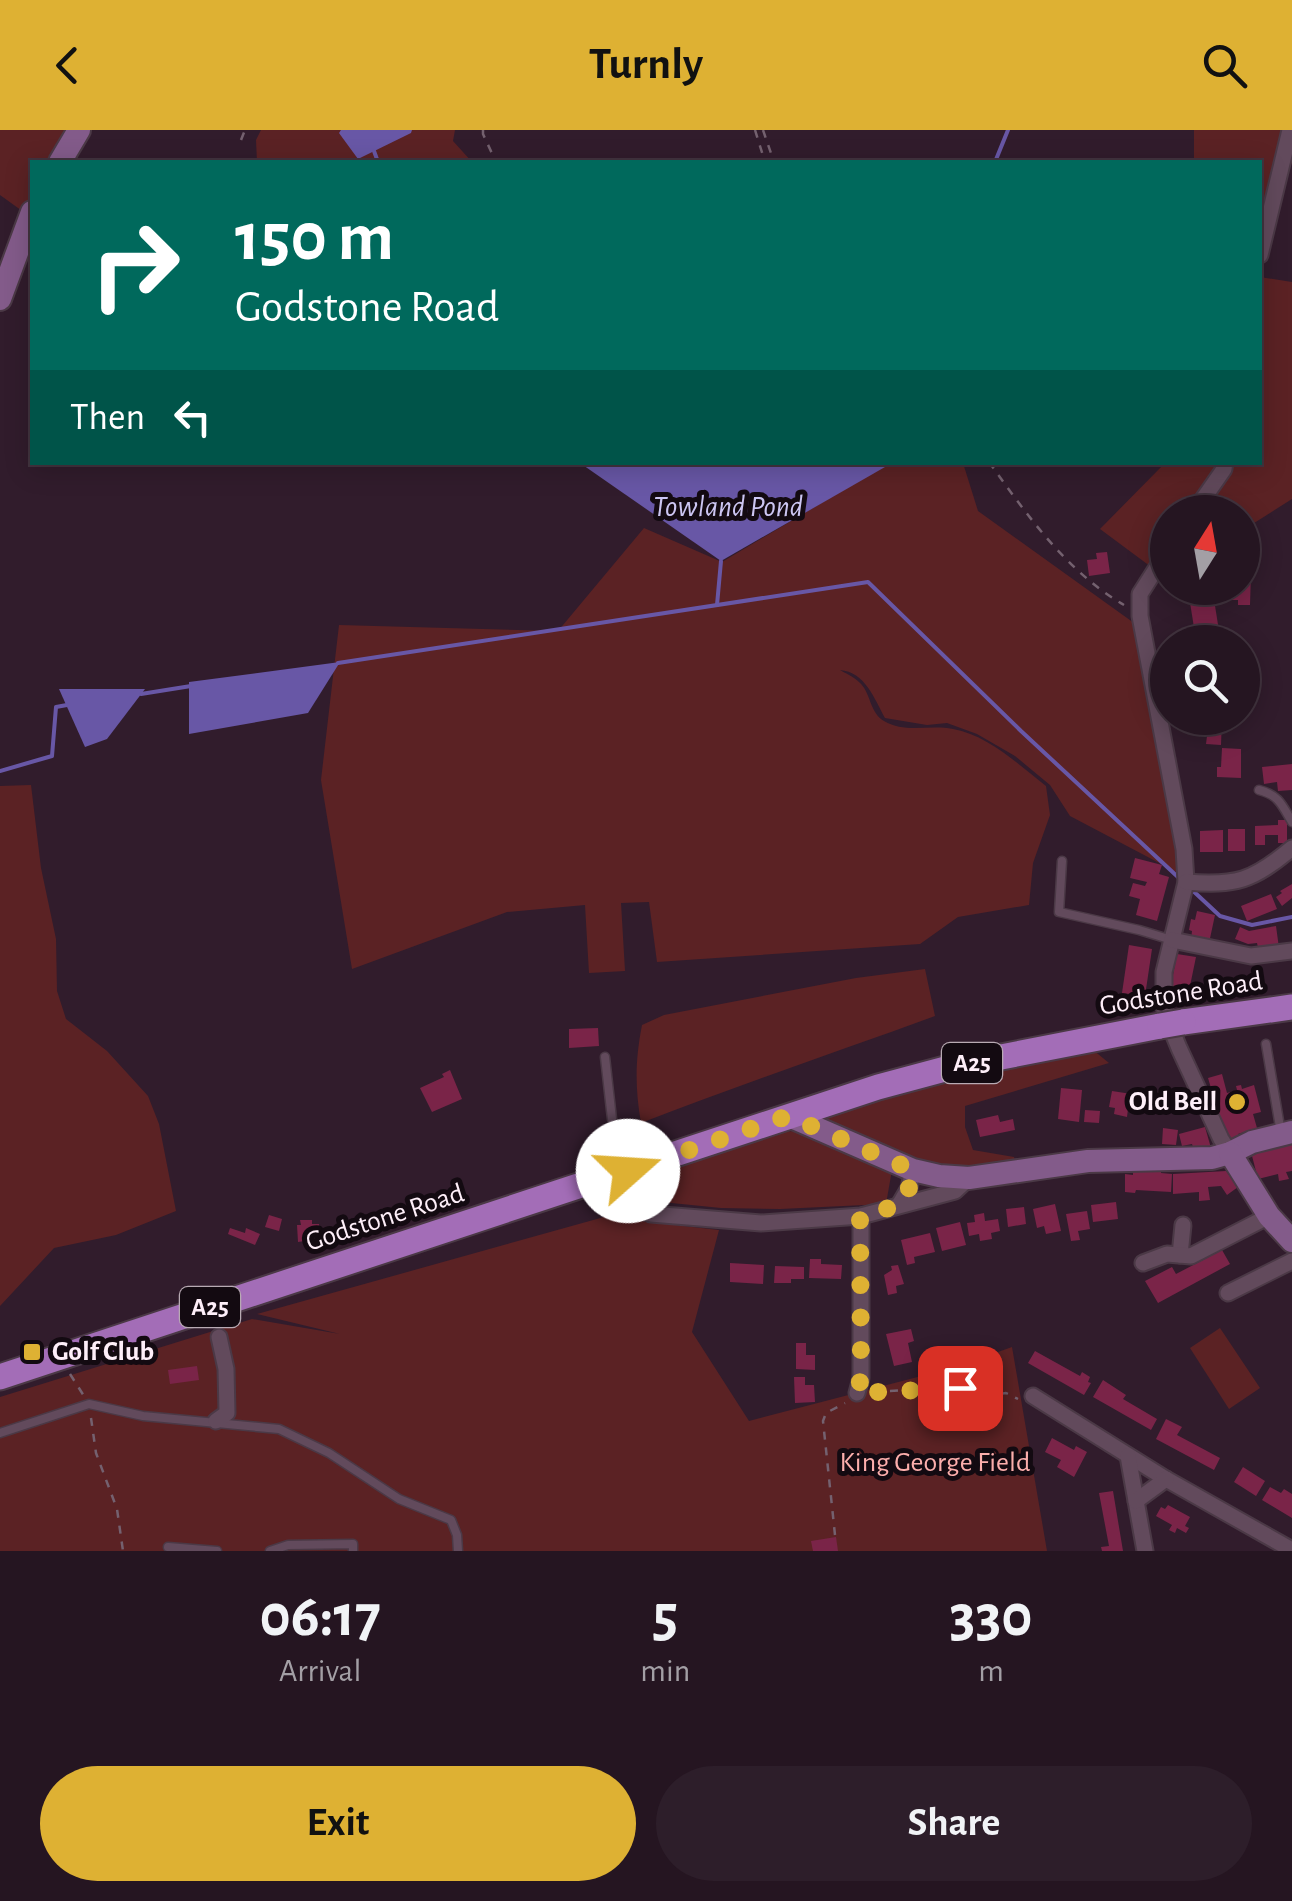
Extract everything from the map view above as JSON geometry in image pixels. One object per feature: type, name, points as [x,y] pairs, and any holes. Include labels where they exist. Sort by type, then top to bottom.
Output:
[{"type":"main road","name":"Godstone Road","points":[[0,1377],[345,1262],[633,1177],[788,1116],[878,1088],[960,1065],[1171,1024],[1292,1007]]},
{"type":"street","points":[[61,160],[79,130]]},
{"type":"street","points":[[1262,248],[1290,130]]},
{"type":"street","points":[[0,299],[30,217]]},
{"type":"street","points":[[1206,495],[1225,465]]},
{"type":"street","points":[[1150,578],[1140,594],[1140,616],[1184,849],[1184,888],[1163,982],[1166,1016],[1212,1121],[1269,1216],[1292,1242]]},
{"type":"street","points":[[1184,888],[1237,882],[1260,873],[1292,848]]},
{"type":"street","points":[[1172,940],[1251,956],[1292,950]]},
{"type":"street","points":[[788,1116],[913,1170],[969,1178],[1088,1161],[1212,1158],[1287,1133]]},
{"type":"street","points":[[900,1205],[913,1170]]},
{"type":"street","points":[[651,1214],[762,1223],[860,1216],[955,1190],[969,1178]]},
{"type":"street","points":[[857,1393],[861,1378],[860,1216]]},
{"type":"street","points":[[1143,1263],[1167,1254],[1190,1256],[1269,1216]]},
{"type":"street","points":[[1180,1255],[1183,1225]]},
{"type":"street","points":[[1228,1293],[1292,1261]]},
{"type":"street","points":[[216,1421],[227,1413],[228,1398],[219,1337]]},
{"type":"street","points":[[1034,1396],[1166,1479],[1292,1550]]},
{"type":"street","points":[[1128,1456],[1145,1551]]},
{"type":"street","points":[[1136,1500],[1166,1479]]},
{"type":"lane","points":[[1259,790],[1272,794],[1292,822]]},
{"type":"lane","points":[[1062,862],[1059,912],[1172,940]]},
{"type":"lane","points":[[1266,1044],[1287,1133]]},
{"type":"lane","points":[[605,1057],[612,1119],[633,1177]]},
{"type":"lane","points":[[0,1434],[89,1404],[143,1416],[279,1429],[329,1453],[399,1499],[451,1520],[458,1551]]},
{"type":"lane","points":[[270,1551],[288,1545],[353,1544],[353,1551]]},
{"type":"lane","points":[[168,1547],[217,1551]]},
{"type":"path","points":[[241,140],[245,130]]},
{"type":"path","points":[[483,130],[495,160]]},
{"type":"path","points":[[755,130],[764,160]]},
{"type":"path","points":[[763,130],[773,160]]},
{"type":"path","points":[[991,465],[1034,525],[1062,556],[1103,593],[1140,616]]},
{"type":"path","points":[[633,1177],[651,1214]]},
{"type":"path","points":[[69,1372],[89,1404],[96,1453],[116,1509],[123,1551]]},
{"type":"path","points":[[835,1535],[822,1421],[826,1412],[853,1400],[857,1393],[960,1388],[986,1396],[1006,1393],[1020,1400],[1034,1396]]},
{"type":"green space","points":[[0,130],[66,130],[51,160],[30,160],[30,203],[25,213],[0,195]]},
{"type":"green space","points":[[261,130],[455,130],[453,141],[470,160],[257,160],[256,140]]},
{"type":"green space","points":[[1194,130],[1292,130],[1292,163],[1262,204],[1262,160],[1194,160]]},
{"type":"green space","points":[[1262,277],[1292,282],[1292,499],[1260,519],[1260,495],[1150,495],[1150,566],[1100,529],[1163,465],[1262,465]]},
{"type":"green space","points":[[886,465],[964,465],[978,511],[1134,623],[1150,707],[1150,735],[1155,735],[1182,875],[1070,816],[1050,785],[1015,756],[977,734],[947,723],[927,725],[885,718],[862,681],[840,670],[863,686],[875,713],[884,721],[901,727],[944,728],[979,737],[1046,786],[1050,815],[1033,863],[1029,905],[958,917],[920,944],[657,962],[649,902],[621,903],[625,971],[589,973],[585,905],[507,912],[352,969],[321,780],[339,625],[558,631],[644,528],[722,562]]},
{"type":"green space","points":[[31,785],[41,868],[56,939],[57,991],[66,1019],[107,1051],[148,1096],[159,1124],[176,1211],[116,1235],[54,1248],[0,1306],[0,786]]},
{"type":"green space","points":[[925,969],[935,1016],[641,1123],[637,1074],[642,1025],[664,1015],[856,978]]},
{"type":"green space","points":[[1087,1045],[1109,1063],[965,1106],[965,1127],[973,1150],[1014,1157],[1016,1164],[960,1170],[902,1157],[821,1119],[989,1068]]},
{"type":"green space","points":[[798,1131],[892,1170],[886,1204],[721,1208],[622,1198],[614,1188],[770,1132]]},
{"type":"green space","name":"King George Field","points":[[604,1217],[719,1230],[692,1332],[749,1421],[956,1367],[1012,1347],[1047,1551],[0,1551],[0,1397],[252,1319],[340,1334],[257,1314]]},
{"type":"green space","points":[[1220,1328],[1260,1388],[1229,1409],[1190,1348]]},
{"type":"water","points":[[412,130],[358,159],[339,133]]},
{"type":"water","name":"Towland Pond","points":[[583,465],[885,465],[885,467],[721,561]]},
{"type":"water","points":[[340,662],[308,713],[189,734],[189,682]]},
{"type":"water","points":[[59,689],[145,689],[107,739],[85,747]]},
{"type":"building","points":[[1107,552],[1110,573],[1089,576],[1087,560],[1097,559],[1096,553]]},
{"type":"building","points":[[1190,605],[1215,605],[1218,625],[1194,625]]},
{"type":"building","points":[[1204,735],[1221,735],[1221,745],[1206,744]]},
{"type":"building","points":[[1222,748],[1241,749],[1241,778],[1217,777]]},
{"type":"building","points":[[1292,764],[1292,790],[1278,791],[1277,782],[1264,784],[1262,767]]},
{"type":"building","points":[[1278,820],[1287,820],[1287,843],[1278,843],[1278,835],[1265,835],[1265,845],[1255,845],[1255,826],[1278,825]]},
{"type":"building","points":[[1228,829],[1245,829],[1245,851],[1228,851]]},
{"type":"building","points":[[1223,830],[1223,852],[1200,852],[1200,831]]},
{"type":"building","points":[[1135,858],[1162,865],[1159,874],[1169,877],[1157,921],[1136,915],[1140,899],[1129,896],[1133,883],[1145,886],[1147,882],[1130,878]]},
{"type":"building","points":[[1292,884],[1292,898],[1282,906],[1276,897]]},
{"type":"building","points":[[1271,894],[1277,909],[1247,921],[1241,906]]},
{"type":"building","points":[[1197,911],[1215,915],[1209,943],[1191,940],[1191,919],[1195,920]]},
{"type":"building","points":[[1276,926],[1279,948],[1259,952],[1257,943],[1235,939],[1240,927],[1249,931]]},
{"type":"building","points":[[1129,945],[1152,949],[1145,996],[1122,993]]},
{"type":"building","points":[[1177,954],[1196,957],[1190,986],[1181,984],[1180,989],[1173,990],[1172,980]]},
{"type":"building","points":[[598,1028],[599,1046],[569,1048],[569,1029]]},
{"type":"building","points":[[450,1070],[462,1099],[432,1112],[420,1088]]},
{"type":"building","name":"Old Bell","points":[[1222,1074],[1227,1093],[1237,1090],[1236,1086],[1241,1085],[1242,1089],[1254,1085],[1261,1112],[1253,1114],[1257,1128],[1227,1141],[1208,1078]]},
{"type":"building","points":[[1061,1088],[1082,1090],[1079,1122],[1058,1119]]},
{"type":"building","points":[[1112,1091],[1138,1095],[1135,1110],[1128,1109],[1127,1117],[1114,1114],[1115,1108],[1109,1107]]},
{"type":"building","points":[[1085,1110],[1100,1111],[1099,1123],[1084,1122]]},
{"type":"building","points":[[998,1115],[1000,1122],[1013,1119],[1015,1130],[980,1137],[976,1120]]},
{"type":"building","points":[[1205,1127],[1211,1148],[1195,1153],[1192,1144],[1182,1146],[1179,1134]]},
{"type":"building","points":[[1163,1128],[1178,1130],[1176,1145],[1162,1144]]},
{"type":"building","points":[[1292,1141],[1292,1171],[1286,1172],[1289,1179],[1279,1181],[1278,1174],[1258,1179],[1251,1152]]},
{"type":"building","points":[[1133,1170],[1172,1174],[1171,1192],[1125,1192],[1125,1174],[1133,1175]]},
{"type":"building","points":[[1226,1171],[1238,1187],[1227,1195],[1221,1186],[1208,1187],[1210,1200],[1199,1201],[1199,1192],[1173,1194],[1173,1174]]},
{"type":"building","points":[[1116,1202],[1118,1219],[1093,1222],[1091,1205]]},
{"type":"building","points":[[1055,1204],[1061,1231],[1046,1234],[1044,1226],[1037,1228],[1033,1209]]},
{"type":"building","points":[[1024,1207],[1026,1224],[1008,1227],[1006,1209]]},
{"type":"building","points":[[1087,1211],[1090,1229],[1078,1231],[1080,1240],[1071,1241],[1066,1214]]},
{"type":"building","points":[[984,1213],[985,1221],[998,1219],[1000,1231],[991,1233],[992,1239],[980,1241],[979,1234],[969,1236],[967,1223],[975,1222],[974,1215]]},
{"type":"building","points":[[269,1215],[282,1219],[279,1231],[265,1227]]},
{"type":"building","points":[[300,1220],[319,1224],[320,1232],[310,1233],[311,1240],[298,1242]]},
{"type":"building","points":[[960,1222],[966,1245],[942,1251],[936,1228]]},
{"type":"building","points":[[230,1228],[245,1233],[246,1228],[260,1234],[255,1245],[228,1234]]},
{"type":"building","points":[[930,1233],[935,1252],[914,1257],[915,1263],[907,1265],[901,1240]]},
{"type":"building","points":[[1222,1250],[1230,1264],[1158,1303],[1145,1281],[1172,1267],[1176,1274]]},
{"type":"building","points":[[810,1259],[842,1265],[841,1279],[809,1278]]},
{"type":"building","points":[[730,1263],[764,1265],[763,1284],[730,1282]]},
{"type":"building","points":[[898,1265],[904,1284],[896,1286],[897,1293],[888,1295],[884,1275],[892,1270],[891,1266]]},
{"type":"building","points":[[775,1266],[804,1267],[804,1279],[774,1283]]},
{"type":"building","points":[[911,1329],[914,1341],[908,1343],[912,1362],[894,1366],[886,1334]]},
{"type":"building","points":[[796,1343],[806,1343],[806,1355],[815,1355],[815,1370],[796,1369]]},
{"type":"building","points":[[954,1350],[958,1364],[937,1370],[934,1356]]},
{"type":"building","points":[[1035,1351],[1080,1376],[1082,1372],[1090,1377],[1084,1395],[1028,1363]]},
{"type":"building","points":[[197,1366],[199,1380],[170,1384],[168,1370]]},
{"type":"building","points":[[794,1377],[805,1377],[805,1385],[814,1385],[815,1402],[795,1403]]},
{"type":"building","points":[[1103,1380],[1126,1395],[1123,1399],[1157,1419],[1151,1430],[1093,1397]]},
{"type":"building","points":[[1166,1419],[1182,1427],[1177,1435],[1220,1458],[1214,1470],[1156,1439]]},
{"type":"building","points":[[1052,1438],[1087,1452],[1074,1477],[1057,1467],[1061,1460],[1045,1452]]},
{"type":"building","points":[[1243,1467],[1265,1481],[1256,1496],[1234,1482]]},
{"type":"building","points":[[1270,1487],[1292,1494],[1292,1518],[1262,1500]]},
{"type":"building","points":[[1113,1491],[1123,1551],[1102,1551],[1101,1547],[1109,1546],[1099,1493]]},
{"type":"building","points":[[1168,1505],[1190,1517],[1186,1533],[1177,1528],[1175,1533],[1169,1530],[1172,1525],[1156,1516],[1161,1507],[1165,1509]]},
{"type":"building","points":[[836,1537],[838,1551],[813,1551],[811,1541]]},
{"type":"waterway","points":[[996,160],[1008,130]]},
{"type":"waterway","points":[[374,151],[377,160]]},
{"type":"waterway","points":[[717,605],[721,561]]},
{"type":"waterway","points":[[338,663],[868,582],[1179,878]]},
{"type":"waterway","points":[[141,694],[191,686]]},
{"type":"waterway","points":[[0,771],[52,756],[56,707],[67,705]]},
{"type":"waterway","points":[[1190,888],[1220,916],[1252,925],[1292,917]]},
{"type":"place","name":"Old Bell","points":[[1237,1102]]},
{"type":"place","name":"Golf Club","points":[[32,1352]]},
{"type":"route","points":[[628,1171],[788,1116],[913,1170],[900,1205],[860,1216],[861,1378],[857,1393],[960,1388]]}]
